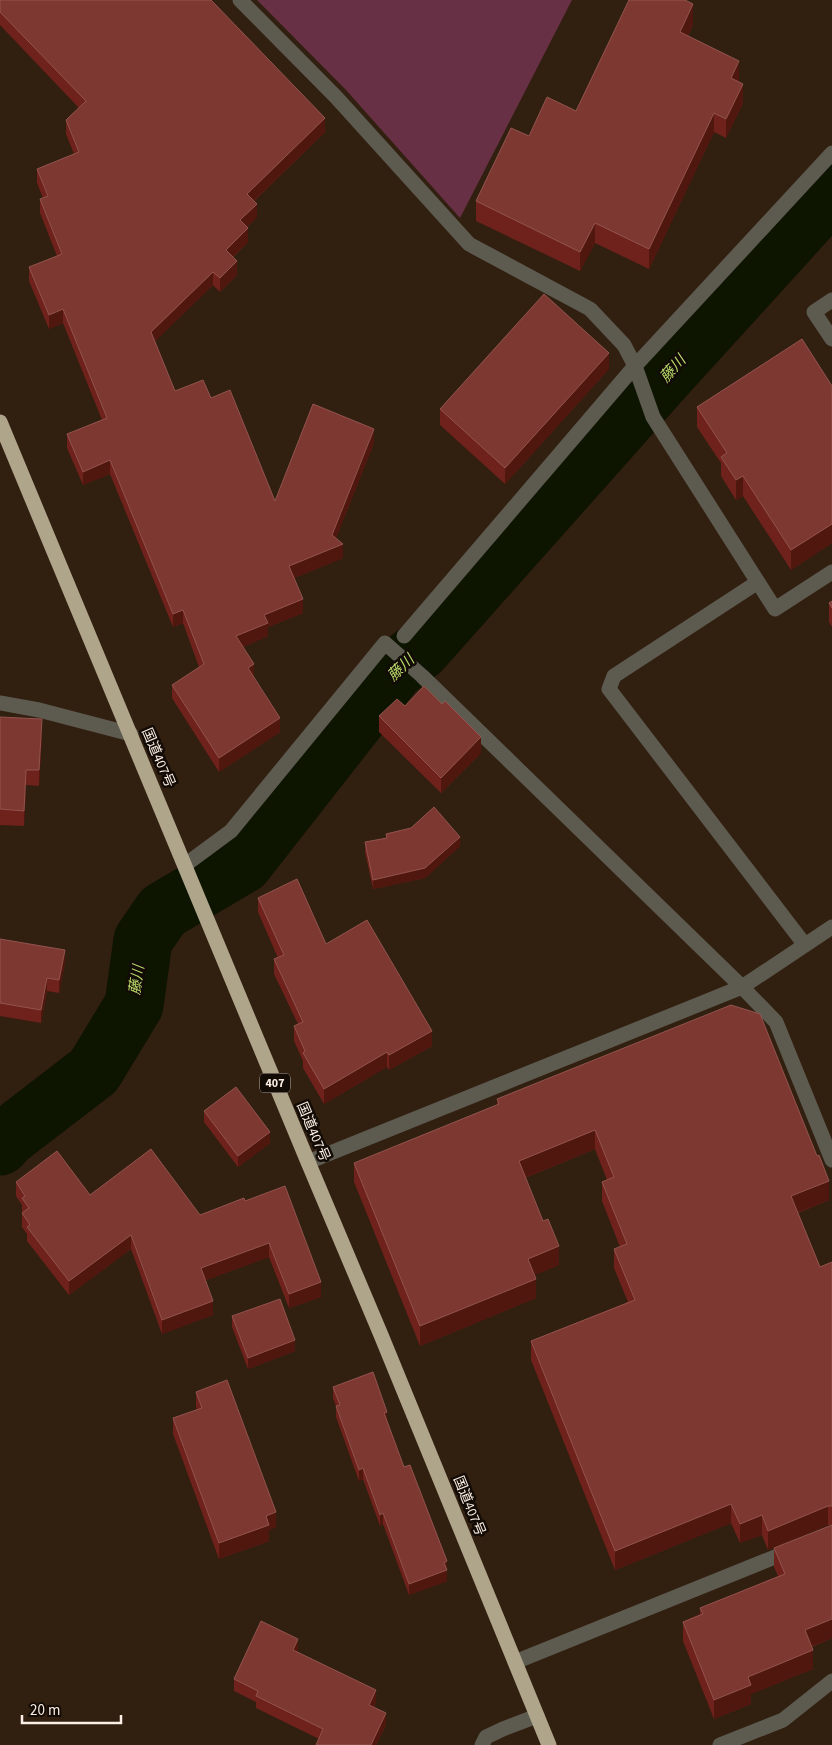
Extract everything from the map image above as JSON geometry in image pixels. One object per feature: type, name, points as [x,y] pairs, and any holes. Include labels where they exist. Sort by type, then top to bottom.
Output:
[{"type":"highway","name":"国道407号","points":[[0,422],[381,1334],[549,1745]]},
{"type":"street","points":[[240,0],[336,97],[469,244],[590,309],[624,345],[635,366],[653,417],[775,609],[832,572]]},
{"type":"street","points":[[404,636],[635,366],[832,153]]},
{"type":"street","points":[[832,300],[814,312],[832,339]]},
{"type":"street","points":[[758,582],[614,676],[609,689],[805,946]]},
{"type":"street","points":[[185,865],[232,831],[385,643],[422,676],[776,1022],[832,1160]]},
{"type":"street","points":[[0,703],[39,710],[131,734]]},
{"type":"street","points":[[308,1162],[742,987],[832,927]]},
{"type":"street","points":[[515,1662],[832,1534]]},
{"type":"street","points":[[720,1745],[783,1720],[832,1681]]},
{"type":"street","points":[[482,1745],[486,1737],[537,1716]]},
{"type":"shaded area","points":[[257,0],[572,0],[460,218],[346,90]]},
{"type":"building","points":[[0,0],[211,0],[325,118],[247,194],[257,204],[240,220],[248,228],[226,250],[237,261],[220,278],[213,272],[151,332],[175,391],[203,380],[211,398],[230,390],[275,501],[313,404],[374,429],[332,535],[343,544],[289,566],[303,599],[264,615],[268,623],[236,636],[254,664],[248,668],[280,718],[219,758],[172,685],[204,664],[183,610],[173,614],[110,460],[83,472],[67,434],[107,418],[63,309],[49,315],[29,267],[62,254],[40,199],[48,196],[37,169],[79,152],[66,120],[86,101],[0,12]]},
{"type":"building","points":[[629,0],[685,0],[693,4],[680,32],[739,61],[731,78],[743,84],[726,119],[714,113],[649,249],[595,223],[580,252],[476,201],[511,128],[529,136],[547,97],[576,111]]},
{"type":"building","points":[[544,294],[609,353],[505,468],[440,409]]},
{"type":"building","points":[[802,339],[832,386],[832,524],[791,550],[743,476],[736,480],[721,457],[727,453],[697,407]]},
{"type":"building","points":[[424,686],[442,704],[445,701],[481,737],[441,778],[379,716],[397,699],[405,706]]},
{"type":"building","points":[[0,717],[42,719],[39,770],[26,770],[24,811],[0,809]]},
{"type":"building","points":[[434,807],[460,837],[425,868],[373,880],[365,842],[387,838],[386,834],[411,828]]},
{"type":"building","points":[[297,879],[326,944],[367,920],[432,1031],[389,1055],[387,1052],[324,1089],[303,1053],[305,1051],[294,1026],[303,1022],[274,959],[284,955],[258,898]]},
{"type":"building","points":[[0,939],[65,950],[59,980],[47,978],[41,1010],[0,1003]]},
{"type":"building","points":[[731,1005],[760,1014],[817,1156],[819,1155],[829,1181],[791,1196],[820,1267],[832,1262],[832,1506],[768,1531],[762,1515],[740,1524],[731,1504],[615,1551],[531,1341],[635,1300],[614,1249],[627,1244],[602,1182],[614,1177],[595,1130],[519,1161],[543,1221],[548,1219],[559,1246],[528,1259],[536,1279],[420,1326],[354,1163],[499,1104],[497,1099]]},
{"type":"building","points":[[236,1087],[270,1132],[238,1156],[204,1111]]},
{"type":"building","points":[[151,1149],[200,1215],[244,1198],[245,1201],[285,1186],[321,1282],[289,1294],[269,1243],[201,1268],[213,1301],[162,1320],[131,1235],[69,1281],[27,1227],[30,1225],[22,1213],[29,1208],[22,1198],[25,1196],[16,1182],[57,1151],[90,1195]]},
{"type":"building","points":[[280,1299],[295,1340],[248,1358],[232,1316]]},
{"type":"building","points":[[373,1372],[387,1412],[384,1413],[404,1467],[410,1465],[447,1561],[444,1563],[447,1570],[409,1584],[383,1513],[380,1515],[363,1468],[359,1470],[336,1406],[340,1405],[333,1387]]},
{"type":"building","points":[[227,1380],[276,1512],[266,1516],[269,1525],[219,1543],[173,1418],[202,1408],[196,1392]]},
{"type":"building","points":[[832,1525],[832,1619],[805,1630],[813,1650],[748,1677],[751,1685],[714,1700],[683,1622],[703,1614],[700,1608],[785,1574],[774,1548]]},
{"type":"building","points":[[261,1621],[298,1639],[293,1650],[376,1690],[369,1705],[386,1713],[371,1745],[316,1745],[323,1729],[256,1696],[258,1691],[234,1679]]},
{"type":"waterway","name":"藤川","points":[[0,1146],[8,1137],[94,1071],[134,1005],[143,940],[163,911],[243,864],[395,670],[421,650],[663,378],[832,192]]}]
